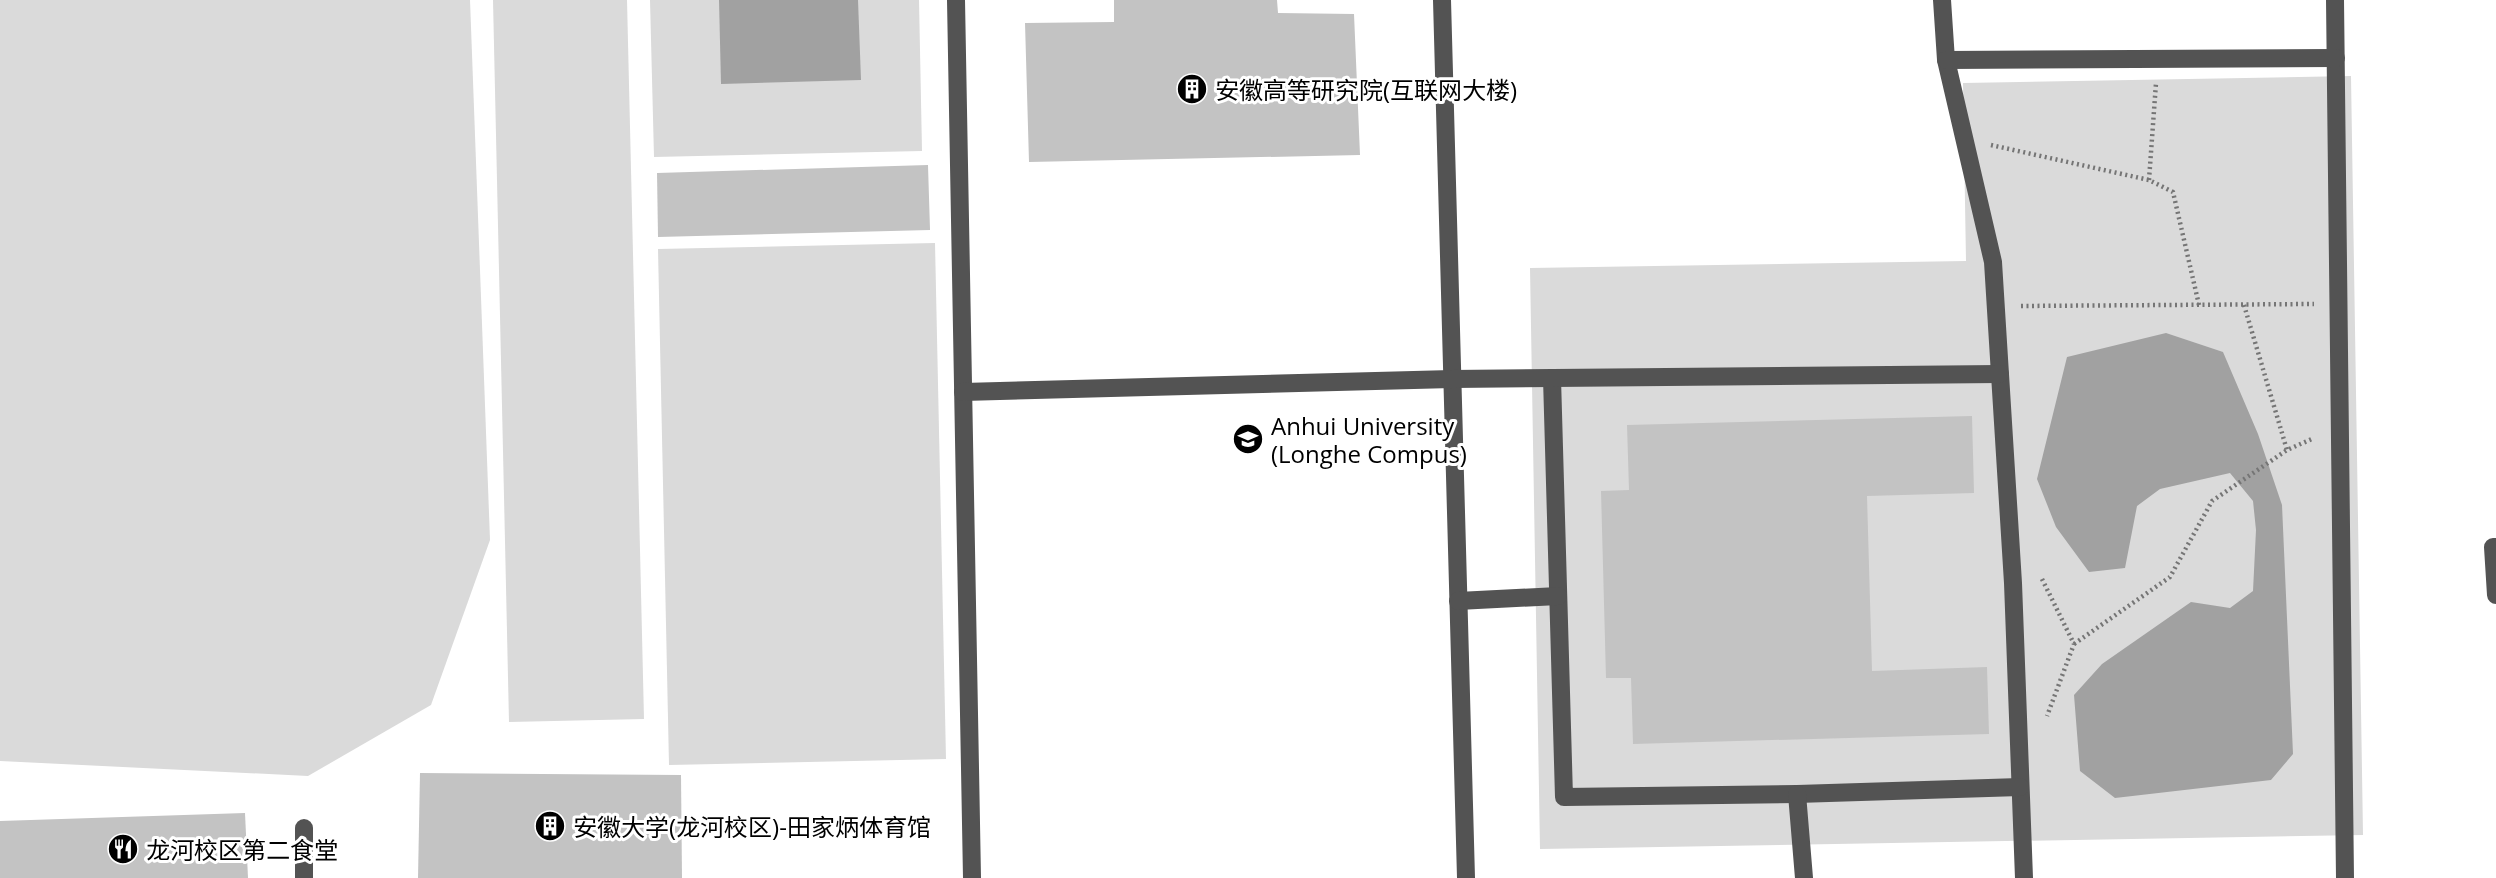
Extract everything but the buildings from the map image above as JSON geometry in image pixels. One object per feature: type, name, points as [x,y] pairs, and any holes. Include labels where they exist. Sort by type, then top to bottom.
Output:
[{"type":"lane","points":[[956,0],[972,878]]},
{"type":"lane","points":[[1442,0],[1466,878]]},
{"type":"lane","points":[[1942,0],[1946,60],[1993,262],[2012,572],[2024,878]]},
{"type":"lane","points":[[2335,0],[2346,878]]},
{"type":"lane","points":[[1946,60],[2336,58]]},
{"type":"lane","points":[[964,392],[1452,379],[2000,374]]},
{"type":"lane","points":[[1552,379],[1563,797],[2020,788]]},
{"type":"lane","points":[[2496,547],[2493,547],[2496,595]]},
{"type":"lane","points":[[1458,601],[1558,596]]},
{"type":"lane","points":[[1797,794],[1804,878]]},
{"type":"lane","points":[[304,828],[304,878]]},
{"type":"path","points":[[2149,180],[2158,59]]},
{"type":"path","points":[[1965,139],[2149,180],[2173,192],[2199,305]]},
{"type":"path","points":[[1996,307],[2338,304]]},
{"type":"path","points":[[2244,305],[2287,450]]},
{"type":"path","points":[[2074,644],[2170,577],[2212,501],[2287,450],[2339,426]]},
{"type":"shaded area","points":[[0,0],[470,0],[490,540],[431,705],[308,776],[0,761]]},
{"type":"shaded area","points":[[493,0],[627,0],[644,719],[509,722]]},
{"type":"shaded area","points":[[650,0],[919,0],[922,151],[654,157]]},
{"type":"shaded area","points":[[719,0],[858,0],[861,80],[721,84]]},
{"type":"shaded area","points":[[2351,76],[2363,835],[1540,849],[1530,268],[1966,261],[1963,83]]},
{"type":"shaded area","points":[[935,243],[946,759],[669,765],[658,249]]},
{"type":"shaded area","points":[[2166,333],[2223,352],[2258,434],[2282,505],[2293,754],[2271,780],[2115,798],[2080,771],[2074,695],[2102,664],[2191,602],[2230,608],[2253,591],[2256,530],[2253,501],[2230,473],[2160,489],[2137,506],[2125,568],[2089,572],[2056,527],[2037,479],[2067,357]]},
{"type":"place","name":"安徽高等研究院(互联网大楼)","points":[[1192,89]]},
{"type":"place","name":"Anhui University (Longhe Compus)","points":[[1248,439]]},
{"type":"place","name":"安徽大学(龙河校区)-田家炳体育馆","points":[[550,826]]},
{"type":"place","name":"龙河校区第二食堂","points":[[123,849]]}]
